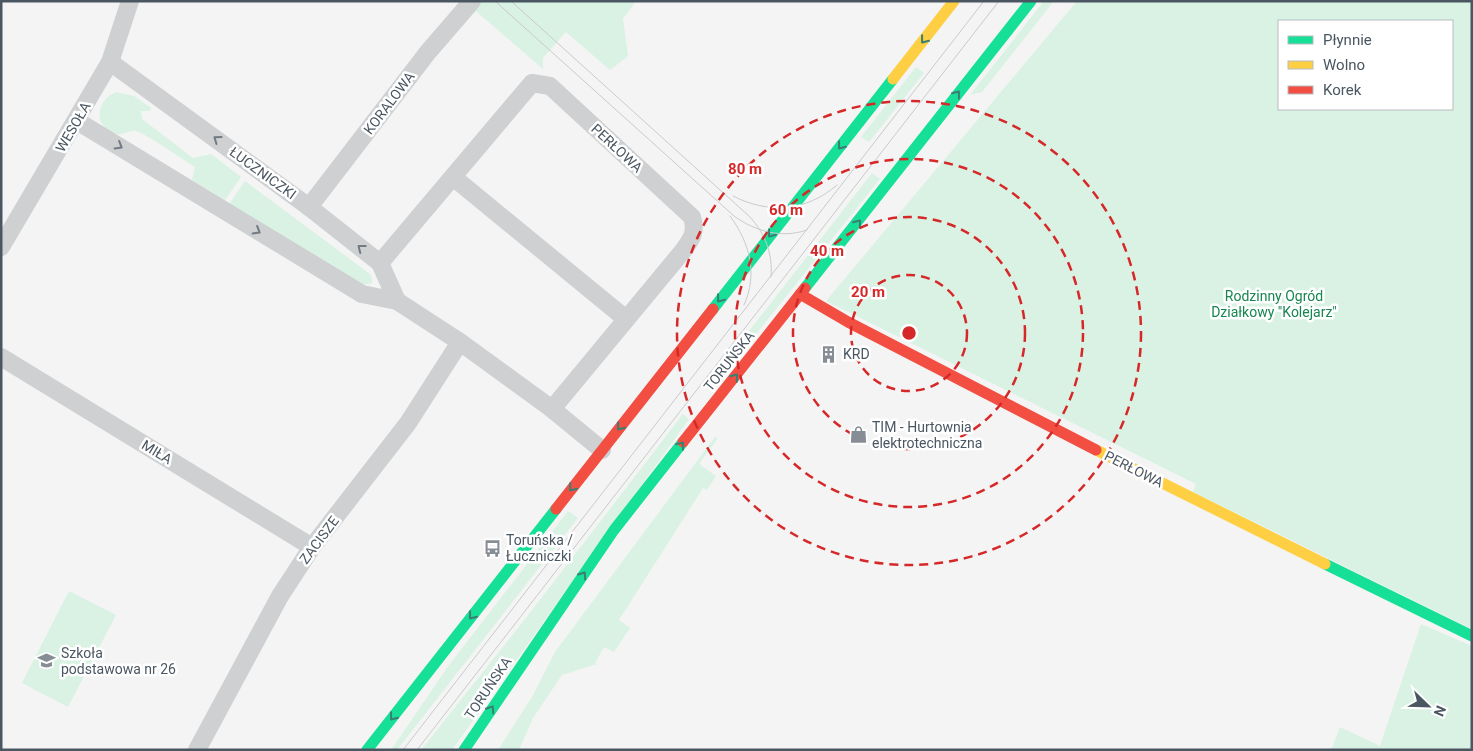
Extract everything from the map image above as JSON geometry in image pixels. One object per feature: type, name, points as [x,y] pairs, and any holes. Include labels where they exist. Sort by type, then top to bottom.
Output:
[{"type":"main road","points":[[367,750],[954,1]]},
{"type":"main road","name":"TORUŃSKA","points":[[464,750],[614,530],[1031,1]]},
{"type":"main road","name":"PERŁOWA","points":[[800,294],[848,322],[1156,481],[1472,636]]},
{"type":"street","name":"WESOŁA","points":[[1,247],[77,121],[110,62],[130,1]]},
{"type":"street","name":"KORALOWA","points":[[309,207],[428,52],[472,1]]},
{"type":"street","name":"ŁUCZNICZKI","points":[[110,62],[309,207],[380,263],[397,301]]},
{"type":"street","name":"PERŁOWA","points":[[380,263],[532,83],[550,86],[692,217],[695,228],[693,238],[552,409]]},
{"type":"street","points":[[77,121],[362,294],[397,301],[460,342],[552,409],[602,450]]},
{"type":"street","points":[[453,177],[626,319]]},
{"type":"street","name":"ZACISZE","points":[[197,750],[280,596],[312,547],[408,423],[460,342]]},
{"type":"street","name":"MIŁA","points":[[1,357],[312,547]]},
{"type":"green space","points":[[464,1],[636,1],[623,19],[628,56],[610,70],[566,32],[543,58],[543,69]]},
{"type":"green space","points":[[1044,1],[1054,1],[982,92],[970,95]]},
{"type":"green space","name":"Rodzinny Ogród Działkowy \"Kolejarz\"","points":[[1077,1],[1472,1],[1472,629],[1193,492],[1196,484],[826,301]]},
{"type":"green space","points":[[916,67],[924,73],[869,142],[861,137]]},
{"type":"green space","points":[[116,92],[134,96],[151,108],[150,111],[141,111],[142,119],[193,158],[211,154],[241,177],[225,200],[192,180],[195,167],[156,142],[136,131],[117,134],[104,127],[100,115],[101,108],[109,96]]},
{"type":"green space","points":[[872,173],[880,179],[745,348],[739,344]]},
{"type":"green space","points":[[245,181],[370,274],[372,283],[363,285],[229,204]]},
{"type":"green space","points":[[683,414],[689,419],[452,750],[421,750],[529,614]]},
{"type":"green space","points":[[715,437],[718,438],[699,464],[716,476],[707,490],[703,488],[619,620],[630,628],[614,652],[604,647],[595,663],[597,664],[562,675],[533,718],[519,750],[498,750],[532,697],[555,652]]},
{"type":"green space","points":[[568,511],[578,518],[397,750],[391,750],[449,665]]},
{"type":"green space","points":[[69,591],[116,615],[68,707],[22,683]]},
{"type":"green space","points":[[1421,624],[1472,646],[1472,750],[1331,750],[1340,727],[1380,746]]},
{"type":"tram line","points":[[495,1],[734,216],[751,226],[769,232],[788,234],[807,230]]},
{"type":"tram line","points":[[511,1],[750,217],[760,230],[767,244],[771,260],[771,277]]},
{"type":"tram line","points":[[403,750],[984,1]]},
{"type":"tram line","points":[[417,750],[999,1]]},
{"type":"tram line","points":[[733,196],[760,206],[786,207],[813,201],[837,185]]},
{"type":"tram line","points":[[730,216],[743,237],[750,259],[751,282],[744,305]]},
{"type":"traffic: fast","points":[[805,288],[1031,1]]},
{"type":"traffic: fast","points":[[713,309],[893,79]]},
{"type":"traffic: fast","points":[[464,750],[614,530],[683,442]]},
{"type":"traffic: fast","points":[[367,750],[556,509]]},
{"type":"traffic: fast","points":[[1325,564],[1472,636]]},
{"type":"traffic: slow","points":[[893,79],[954,1]]},
{"type":"traffic: slow","points":[[1096,450],[1325,564]]},
{"type":"traffic: jam","points":[[683,442],[805,288]]},
{"type":"traffic: jam","points":[[800,294],[848,322],[1096,450]]},
{"type":"traffic: jam","points":[[556,509],[713,309]]},
{"type":"place","name":"KRD","points":[[829,354]]},
{"type":"place","name":"TIM - Hurtownia elektrotechniczna","points":[[858,435]]},
{"type":"place","name":"Toruńska / Łuczniczki","points":[[492,548]]},
{"type":"place","name":"Szkoła podstawowa nr 26","points":[[47,661]]}]
